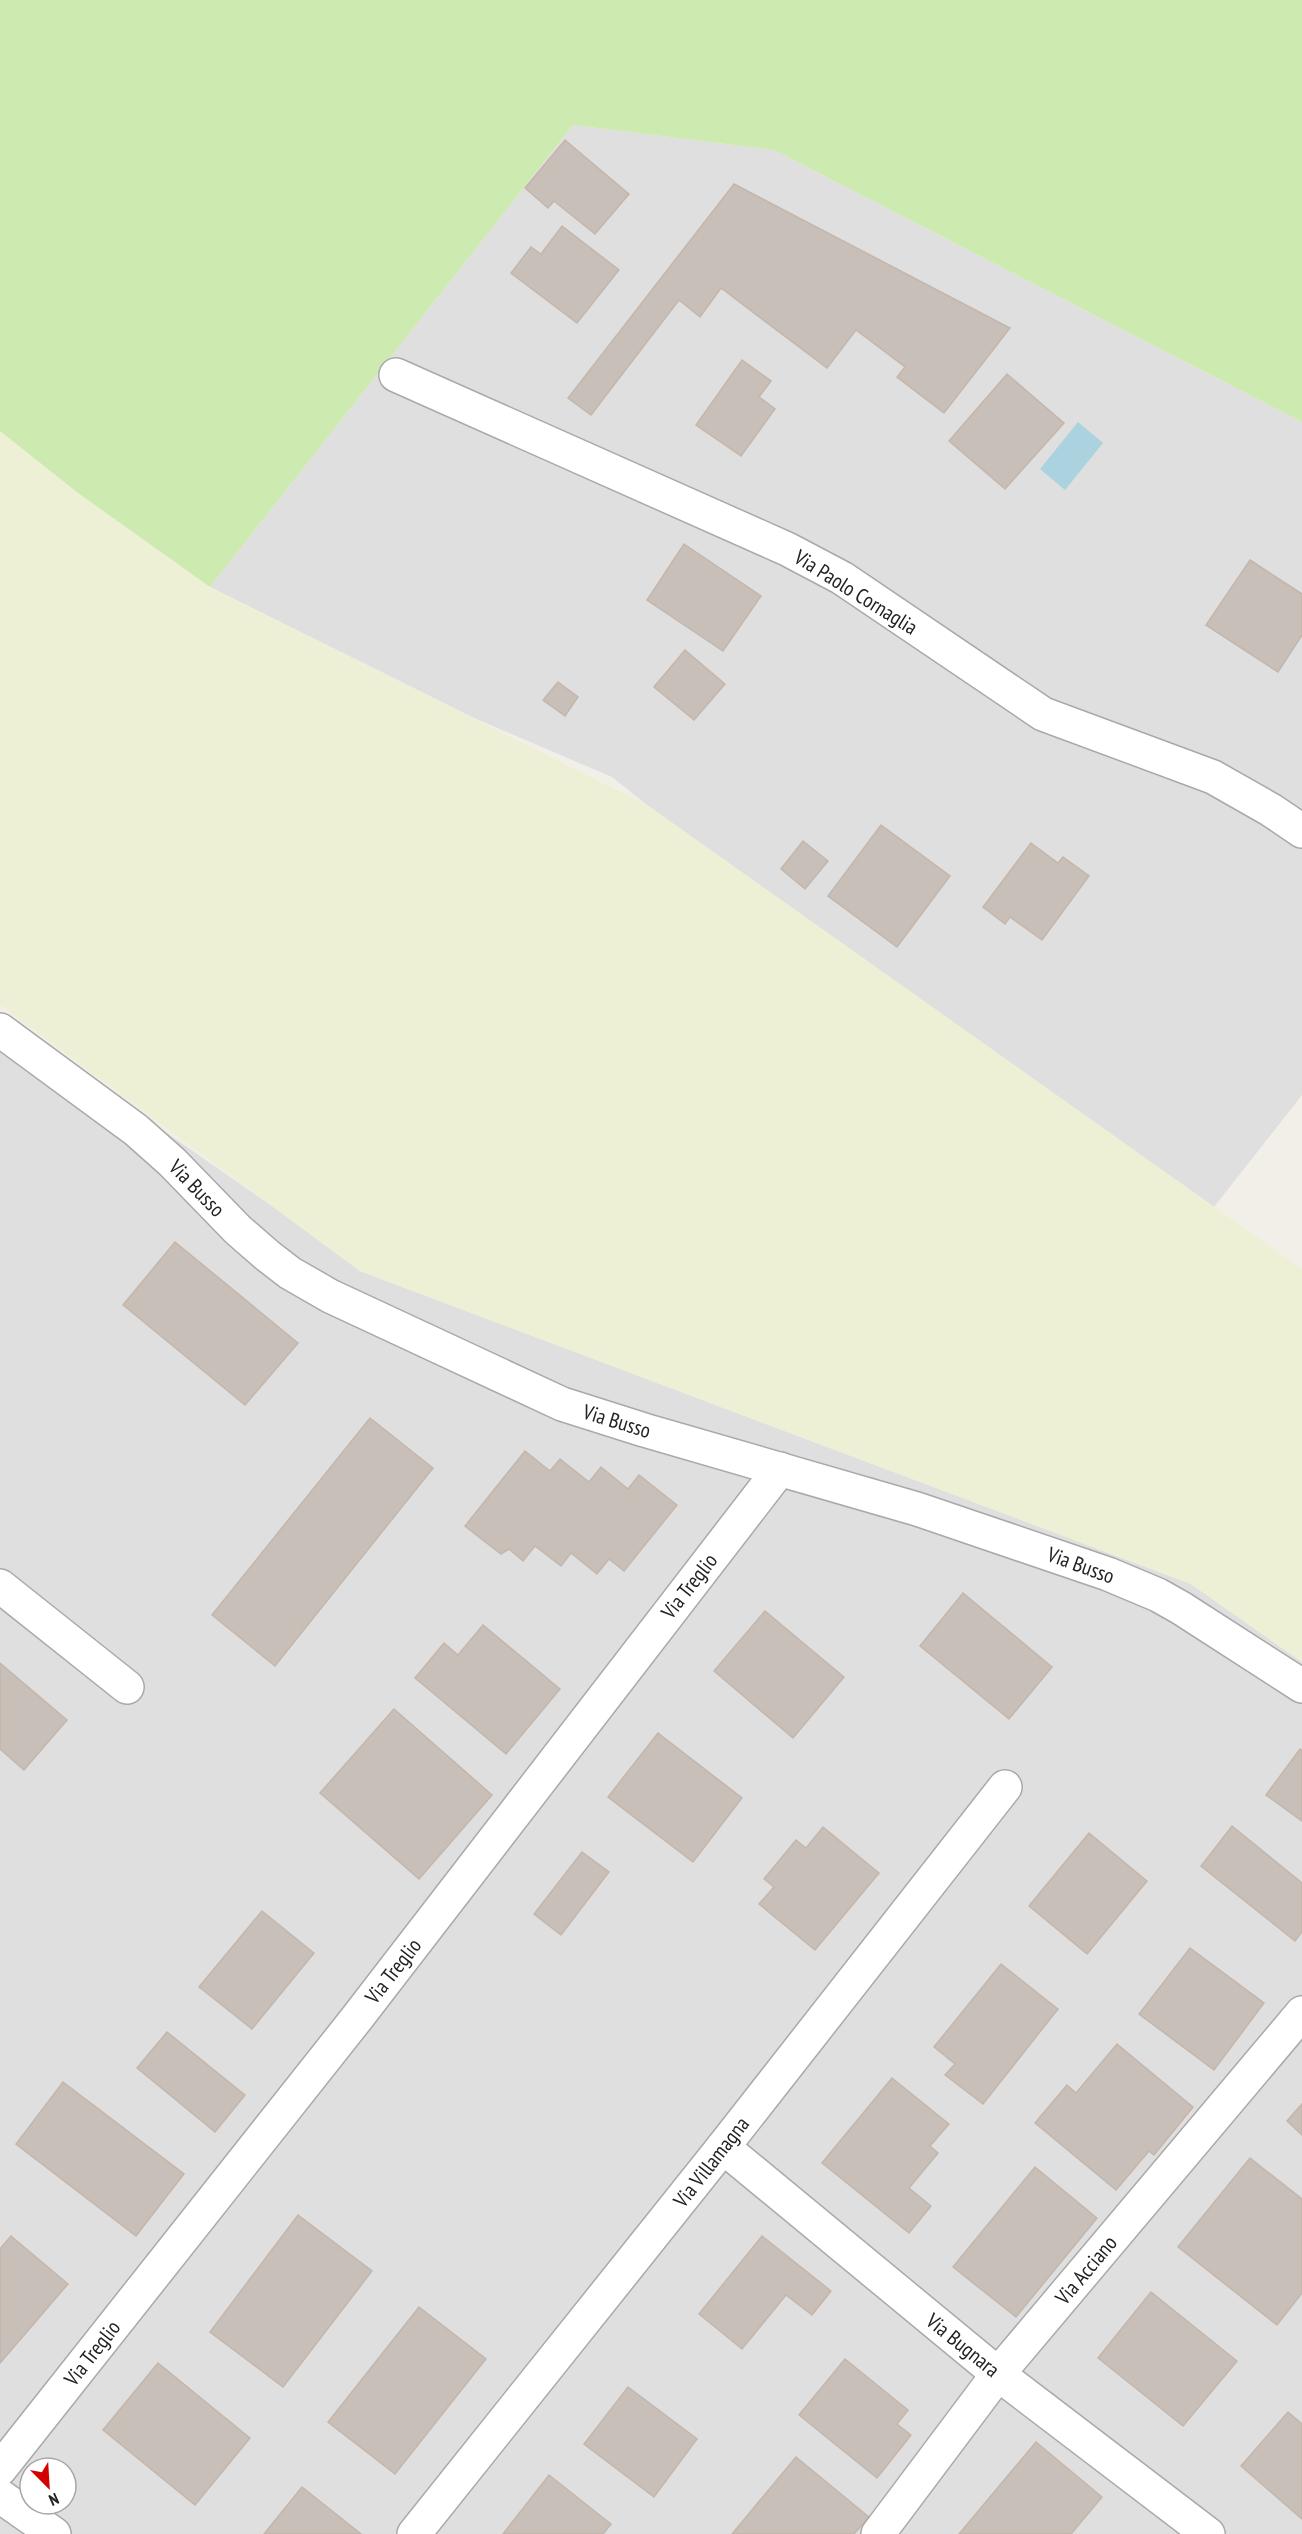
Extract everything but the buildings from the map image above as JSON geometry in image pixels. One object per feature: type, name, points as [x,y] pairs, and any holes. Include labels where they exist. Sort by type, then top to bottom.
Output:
[{"type":"street","name":"Via Paolo Cornaglia","points":[[396,375],[787,549],[842,578],[1043,714],[1213,777],[1302,831]]},
{"type":"street","name":"Via Busso","points":[[0,1030],[136,1130],[172,1162],[246,1237],[290,1273],[310,1286],[562,1404],[635,1428],[917,1509],[1127,1582],[1180,1608],[1302,1686]]},
{"type":"street","name":"Via Treglio","points":[[0,2469],[357,2018],[780,1469]]},
{"type":"street","points":[[0,1586],[127,1687]]},
{"type":"street","name":"Via Villamagna","points":[[414,2534],[723,2147],[1005,1787]]},
{"type":"street","name":"Via Acciano","points":[[878,2534],[998,2374],[1302,2013]]},
{"type":"street","name":"Via Bugnara","points":[[723,2147],[998,2374],[1208,2534]]},
{"type":"street","points":[[0,2496],[54,2534]]},
{"type":"shaded area","points":[[573,125],[774,150],[1302,422],[1302,1095],[1214,1207],[647,805],[612,777],[474,718],[210,587]]},
{"type":"shaded area","points":[[0,1017],[279,1211],[360,1271],[1191,1584],[1302,1662],[1302,2534],[0,2534]]},
{"type":"green space","points":[[0,0],[1302,0],[1302,422],[774,150],[573,125],[210,587],[78,493],[0,431]]},
{"type":"green space","points":[[0,431],[78,493],[210,587],[647,805],[1302,1269],[1302,1662],[1191,1584],[360,1271],[0,1005]]},
{"type":"water","points":[[1078,422],[1103,443],[1065,490],[1040,469]]}]
